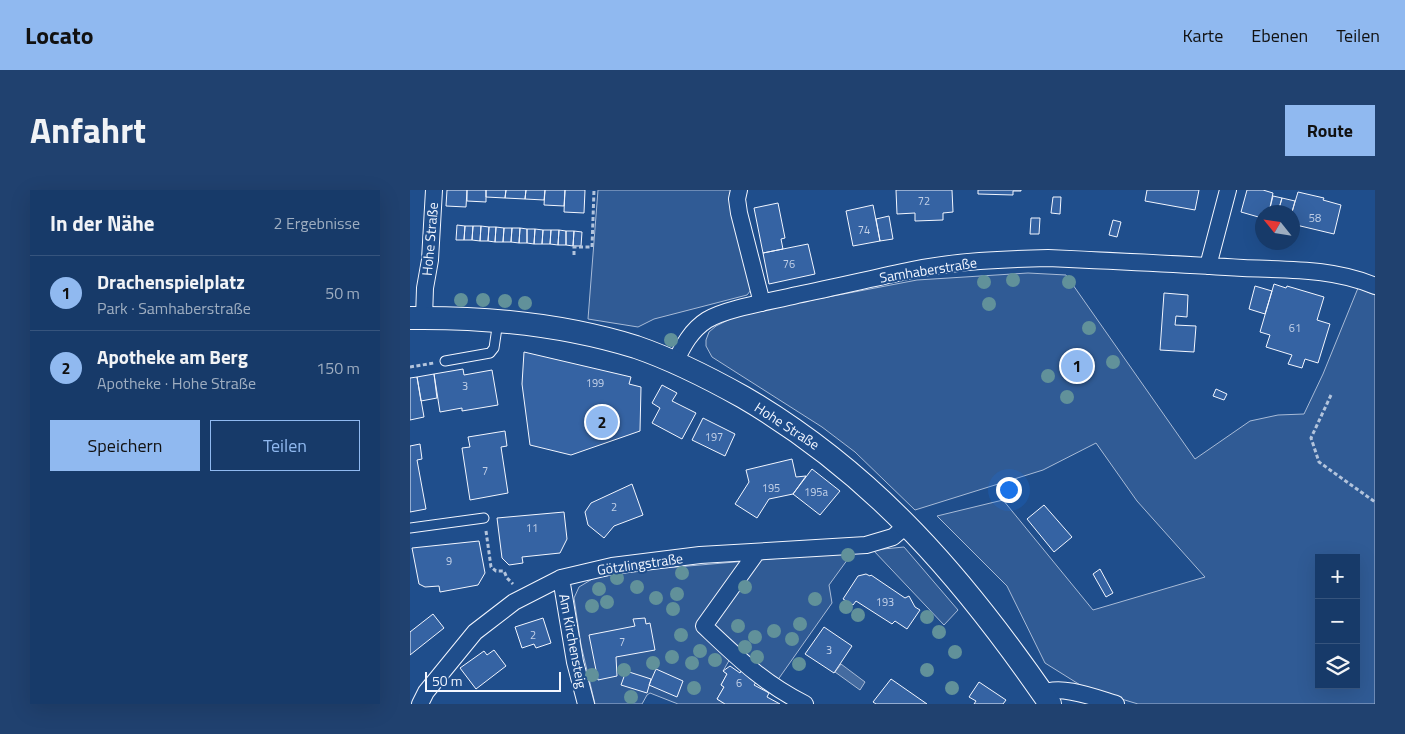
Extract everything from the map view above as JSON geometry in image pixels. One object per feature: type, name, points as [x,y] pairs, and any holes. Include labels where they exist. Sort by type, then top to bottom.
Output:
[{"type":"main road","name":"Hohe Straße","points":[[417,318],[498,321],[598,337],[675,362],[738,394],[805,436],[856,476],[907,525],[969,595],[1000,634],[1046,699]]},
{"type":"street","name":"Hohe Straße","points":[[417,318],[430,260],[434,190]]},
{"type":"street","points":[[739,190],[737,199],[739,213],[762,303]]},
{"type":"street","points":[[1208,266],[1228,190]]},
{"type":"street","name":"Samhaberstraße","points":[[675,362],[689,336],[700,324],[718,315],[762,303],[913,270],[961,263],[1048,258],[1298,270],[1370,280]]},
{"type":"street","name":"Götzlingstraße","points":[[420,704],[426,692],[476,632],[514,602],[561,578],[612,566],[700,555],[866,545],[893,537],[907,525]]},
{"type":"street","points":[[757,552],[704,626],[756,675],[804,704]]},
{"type":"street","name":"Am Kirchensteig","points":[[561,578],[575,662],[586,704]]},
{"type":"street","points":[[1046,699],[1051,690],[1061,690],[1116,704]]},
{"type":"lane","points":[[445,361],[490,353],[494,348],[498,321]]},
{"type":"lane","points":[[410,528],[484,518]]},
{"type":"path","points":[[574,255],[574,247],[592,248],[594,190]]},
{"type":"path","points":[[410,367],[445,361]]},
{"type":"path","points":[[1331,395],[1311,438],[1319,462],[1375,502]]},
{"type":"path","points":[[484,518],[491,567],[496,571],[504,571],[507,578],[515,585]]},
{"type":"shaded area","points":[[598,190],[734,190],[751,290],[747,295],[654,319],[638,327],[588,319]]},
{"type":"shaded area","points":[[1028,273],[1066,275],[1195,459],[1250,421],[1278,415],[1304,414],[1323,374],[1358,288],[1375,295],[1375,704],[1138,704],[1085,688],[1045,663],[1007,586],[937,516],[1003,500],[1093,610],[1205,577],[1137,501],[1096,443],[1043,470],[915,510],[855,452],[822,427],[712,357],[706,346],[709,332],[716,326],[738,315],[917,280]]},
{"type":"shaded area","points":[[904,547],[958,610],[944,625],[873,550]]},
{"type":"shaded area","points":[[853,552],[829,585],[832,603],[777,681],[730,659],[723,671],[727,674],[721,685],[724,687],[717,699],[725,704],[678,704],[650,693],[642,704],[595,704],[581,645],[574,598],[579,587],[594,578],[641,570]]},
{"type":"shaded area","points":[[841,664],[865,682],[860,690],[835,672]]},
{"type":"building","points":[[447,190],[467,190],[466,207],[446,206]]},
{"type":"building","points":[[467,190],[486,190],[486,202],[467,201]]},
{"type":"building","points":[[486,190],[506,190],[505,198],[486,197]]},
{"type":"building","points":[[506,190],[526,190],[525,199],[505,198]]},
{"type":"building","points":[[526,190],[545,190],[544,200],[525,199]]},
{"type":"building","points":[[545,190],[565,190],[564,206],[544,205]]},
{"type":"building","points":[[565,190],[585,190],[584,213],[564,212]]},
{"type":"building","points":[[896,190],[952,190],[953,212],[943,213],[943,220],[915,221],[915,213],[897,214]]},
{"type":"building","points":[[978,190],[1021,191],[1013,191],[1013,195],[978,194]]},
{"type":"building","points":[[1147,190],[1199,190],[1195,210],[1145,201]]},
{"type":"building","points":[[1247,190],[1263,190],[1273,193],[1270,205],[1255,205],[1255,216],[1241,212]]},
{"type":"building","points":[[1298,192],[1324,198],[1323,200],[1341,205],[1334,234],[1300,226],[1300,205],[1294,205]]},
{"type":"building","points":[[1273,196],[1282,198],[1280,205],[1271,205]]},
{"type":"building","points":[[1053,197],[1061,197],[1060,214],[1051,213]]},
{"type":"building","points":[[1282,198],[1295,201],[1294,205],[1280,205]]},
{"type":"building","points":[[778,203],[785,238],[781,239],[783,249],[763,253],[754,208]]},
{"type":"building","points":[[873,205],[880,241],[853,246],[846,211]]},
{"type":"building","points":[[889,216],[893,239],[880,241],[876,219]]},
{"type":"building","points":[[1031,218],[1040,218],[1039,234],[1030,234]]},
{"type":"building","points":[[1113,220],[1121,222],[1117,237],[1109,235]]},
{"type":"building","points":[[457,225],[465,226],[464,240],[456,240]]},
{"type":"building","points":[[465,226],[473,226],[472,240],[464,240]]},
{"type":"building","points":[[473,226],[481,226],[480,241],[472,240]]},
{"type":"building","points":[[481,226],[489,227],[488,241],[480,241]]},
{"type":"building","points":[[489,227],[496,227],[495,242],[488,241]]},
{"type":"building","points":[[496,227],[504,228],[503,242],[495,242]]},
{"type":"building","points":[[504,228],[512,228],[511,242],[503,242]]},
{"type":"building","points":[[512,228],[520,228],[519,243],[511,242]]},
{"type":"building","points":[[520,228],[527,229],[527,243],[519,243]]},
{"type":"building","points":[[527,229],[535,229],[534,244],[527,243]]},
{"type":"building","points":[[535,229],[543,230],[542,244],[534,244]]},
{"type":"building","points":[[543,230],[551,230],[550,244],[542,244]]},
{"type":"building","points":[[551,230],[559,230],[558,245],[550,244]]},
{"type":"building","points":[[559,230],[566,231],[566,245],[558,245]]},
{"type":"building","points":[[566,231],[574,231],[573,246],[566,245]]},
{"type":"building","points":[[574,231],[582,232],[581,246],[573,246]]},
{"type":"building","points":[[808,244],[815,274],[769,284],[763,253]]},
{"type":"building","points":[[1274,284],[1324,297],[1317,320],[1330,324],[1318,363],[1305,359],[1302,368],[1288,364],[1292,355],[1266,347],[1270,335],[1260,332]]},
{"type":"building","points":[[1255,286],[1272,291],[1265,314],[1249,309]]},
{"type":"building","points":[[1164,293],[1188,295],[1187,317],[1176,316],[1175,325],[1196,326],[1194,352],[1160,350]]},
{"type":"building","points":[[524,352],[631,377],[629,384],[641,387],[640,431],[571,455],[530,445],[522,384]]},
{"type":"building","points":[[463,369],[464,375],[492,370],[498,405],[462,411],[462,408],[440,412],[434,374]]},
{"type":"building","points":[[434,374],[437,398],[421,401],[417,377]]},
{"type":"building","points":[[417,377],[424,417],[410,420],[410,378]]},
{"type":"building","points":[[662,385],[677,393],[672,401],[696,413],[682,439],[652,423],[660,408],[652,403]]},
{"type":"building","points":[[1216,389],[1227,394],[1224,400],[1213,396]]},
{"type":"building","points":[[703,418],[735,434],[725,456],[692,440]]},
{"type":"building","points":[[505,431],[507,446],[501,447],[508,493],[470,500],[462,448],[470,447],[468,437]]},
{"type":"building","points":[[420,444],[422,459],[417,460],[426,509],[410,512],[410,446]]},
{"type":"building","points":[[792,459],[796,477],[806,476],[793,494],[769,499],[757,518],[735,504],[749,482],[746,470]]},
{"type":"building","points":[[812,469],[840,491],[820,515],[793,494]]},
{"type":"building","points":[[632,484],[643,515],[614,526],[604,538],[588,525],[585,512],[591,503]]},
{"type":"building","points":[[1044,505],[1072,537],[1054,552],[1027,519]]},
{"type":"building","points":[[564,512],[567,539],[560,553],[522,557],[523,563],[509,565],[502,558],[497,518]]},
{"type":"building","points":[[479,541],[485,573],[478,585],[440,592],[439,586],[425,587],[419,584],[412,548]]},
{"type":"building","points":[[1100,569],[1113,593],[1106,597],[1093,574]]},
{"type":"building","points":[[871,575],[905,598],[909,596],[915,607],[920,610],[907,629],[895,621],[892,624],[856,601],[853,605],[843,599],[858,576]]},
{"type":"building","points":[[433,614],[444,628],[410,655],[410,632]]},
{"type":"building","points":[[543,618],[551,643],[536,648],[534,644],[522,648],[515,627]]},
{"type":"building","points":[[645,618],[646,624],[650,623],[655,650],[616,657],[617,676],[598,680],[589,635],[635,626],[633,619]]},
{"type":"building","points":[[824,627],[852,646],[834,673],[805,654]]},
{"type":"building","points":[[494,650],[506,666],[476,689],[460,668],[484,651],[487,655]]},
{"type":"building","points":[[730,666],[740,673],[742,669],[757,681],[754,685],[769,693],[767,697],[780,704],[725,704],[717,699],[724,687],[721,685],[727,674],[723,671]]},
{"type":"building","points":[[656,669],[683,681],[677,697],[649,685]]},
{"type":"building","points":[[626,671],[651,679],[647,693],[621,685]]},
{"type":"building","points":[[891,679],[927,704],[876,704],[873,702]]},
{"type":"building","points":[[979,682],[1006,700],[1003,704],[974,704],[976,701],[969,697]]},
{"type":"place","name":"Drachenspielplatz","points":[[1077,366]]},
{"type":"place","name":"Apotheke am Berg","points":[[602,422]]}]
